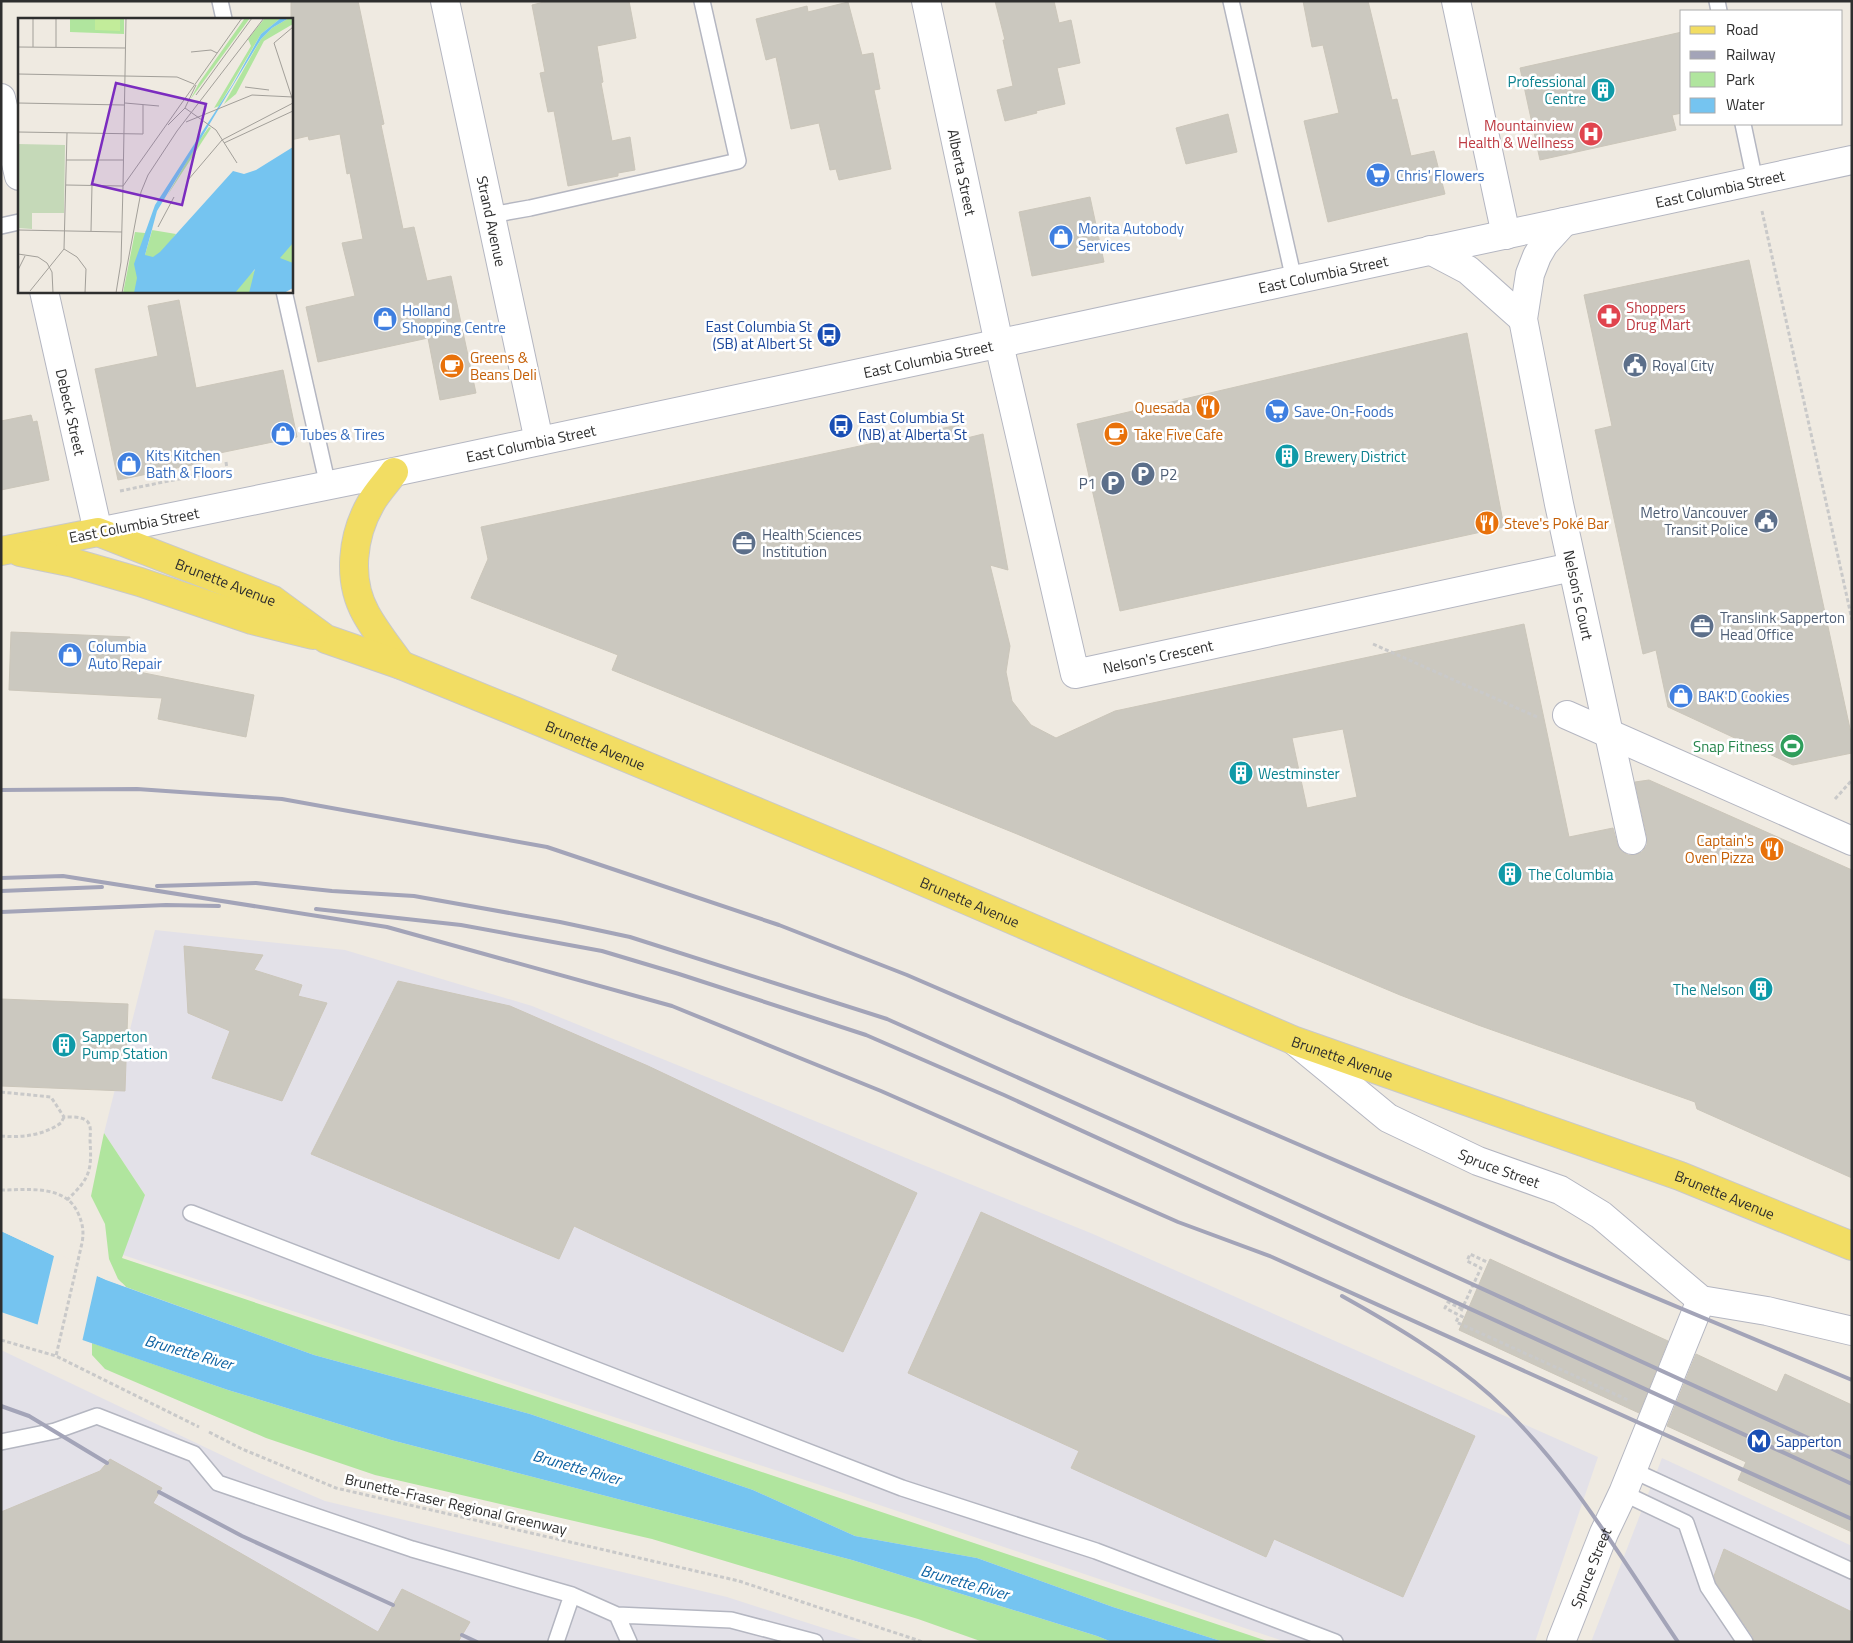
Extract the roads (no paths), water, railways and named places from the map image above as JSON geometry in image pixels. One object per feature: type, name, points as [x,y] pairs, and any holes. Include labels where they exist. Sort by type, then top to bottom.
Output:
[{"type":"main road","points":[[394,472],[371,503],[359,530],[354,555],[355,586],[365,613],[401,665]]},
{"type":"main road","name":"East Columbia Street","points":[[5,550],[98,532]]},
{"type":"main road","name":"Brunette Avenue","points":[[98,532],[273,600],[326,638],[401,665],[880,863],[1295,1041],[1680,1176],[1852,1246]]},
{"type":"main road","points":[[5,550],[74,563],[140,582],[252,620],[326,638]]},
{"type":"street","name":"Strand Avenue","points":[[445,1],[539,441]]},
{"type":"street","name":"Alberta Street","points":[[926,1],[999,344]]},
{"type":"street","points":[[1456,1],[1506,234]]},
{"type":"street","points":[[1,98],[18,172]]},
{"type":"street","name":"East Columbia Street","points":[[98,532],[328,486],[999,344],[1852,160]]},
{"type":"street","name":"Nelson's Court","points":[[1564,222],[1544,244],[1537,256],[1530,274],[1523,319],[1572,567],[1632,840]]},
{"type":"street","points":[[1430,250],[1468,270],[1523,319]]},
{"type":"street","name":"Debeck Street","points":[[44,292],[98,532]]},
{"type":"street","name":"Nelson's Crescent","points":[[999,344],[1075,674],[1572,567]]},
{"type":"street","points":[[1555,718],[1608,733],[1852,840]]},
{"type":"street","name":"Spruce Street","points":[[1295,1041],[1388,1118],[1478,1161],[1560,1190],[1601,1215],[1700,1300],[1561,1642]]},
{"type":"street","points":[[1700,1300],[1767,1311],[1852,1331]]},
{"type":"lane","points":[[220,1],[224,18]]},
{"type":"lane","points":[[491,215],[738,161],[702,1]]},
{"type":"lane","points":[[1231,1],[1294,280]]},
{"type":"lane","points":[[1743,125],[1755,181]]},
{"type":"lane","points":[[1,226],[18,222]]},
{"type":"lane","points":[[284,292],[328,486]]},
{"type":"lane","points":[[191,1213],[902,1488],[1096,1551],[1335,1642]]},
{"type":"lane","points":[[1,1442],[55,1431],[97,1416],[194,1454],[218,1483],[412,1549],[572,1595],[617,1615],[731,1620],[816,1642]]},
{"type":"lane","points":[[1627,1481],[1852,1571]]},
{"type":"lane","points":[[1627,1481],[1686,1523],[1708,1587],[1745,1642]]},
{"type":"lane","points":[[556,1642],[572,1595]]},
{"type":"lane","points":[[617,1615],[629,1642]]},
{"type":"water","name":"Brunette River","points":[[1,1231],[106,1280],[314,1355],[530,1414],[753,1490],[855,1536],[977,1558],[1113,1607],[1224,1642],[1112,1642],[852,1560],[391,1440],[228,1390],[1,1312]]},
{"type":"railway","points":[[1,790],[137,789],[282,799],[547,847],[779,925],[907,975],[1563,1259],[1852,1380]]},
{"type":"railway","points":[[1,878],[63,876],[387,927],[672,1006],[881,1091],[1178,1222],[1272,1257],[1852,1519]]},
{"type":"railway","points":[[157,886],[256,883],[332,891],[414,896],[560,922],[630,937],[887,1019],[1144,1134],[1852,1458]]},
{"type":"railway","points":[[1,891],[102,887]]},
{"type":"railway","points":[[1,912],[166,905],[219,906]]},
{"type":"railway","points":[[316,909],[461,925],[602,951],[866,1035],[1004,1095],[1852,1484]]},
{"type":"railway","points":[[1342,1296],[1437,1354],[1473,1380],[1518,1422],[1568,1481],[1614,1545],[1678,1642]]},
{"type":"railway","points":[[1,1406],[29,1416],[107,1463]]},
{"type":"railway","points":[[159,1492],[242,1536],[393,1605]]},
{"type":"railway","points":[[462,1635],[477,1642]]},
{"type":"place","name":"Professional Centre","points":[[1603,90]]},
{"type":"place","name":"Mountainview Health & Wellness","points":[[1591,134]]},
{"type":"place","name":"Chris' Flowers","points":[[1378,175]]},
{"type":"place","name":"Morita Autobody Services","points":[[1061,237]]},
{"type":"place","name":"Shoppers Drug Mart","points":[[1609,316]]},
{"type":"place","name":"Holland Shopping Centre","points":[[385,319]]},
{"type":"place","name":"East Columbia St (SB) at Albert St","points":[[829,335]]},
{"type":"place","name":"Royal City","points":[[1635,365]]},
{"type":"place","name":"Greens & Beans Deli","points":[[452,366]]},
{"type":"place","name":"Quesada","points":[[1208,407]]},
{"type":"place","name":"Save-On-Foods","points":[[1277,411]]},
{"type":"place","name":"East Columbia St (NB) at Alberta St","points":[[841,426]]},
{"type":"place","name":"Tubes & Tires","points":[[283,434]]},
{"type":"place","name":"Take Five Cafe","points":[[1116,434]]},
{"type":"place","name":"Brewery District","points":[[1287,456]]},
{"type":"place","name":"Kits Kitchen Bath & Floors","points":[[129,464]]},
{"type":"place","name":"P2","points":[[1143,474]]},
{"type":"place","name":"P1","points":[[1113,483]]},
{"type":"place","name":"Metro Vancouver Transit Police","points":[[1766,521]]},
{"type":"place","name":"Steve's Poké Bar","points":[[1487,523]]},
{"type":"place","name":"Health Sciences Institution","points":[[744,543]]},
{"type":"place","name":"Translink Sapperton Head Office","points":[[1702,626]]},
{"type":"place","name":"Columbia Auto Repair","points":[[70,655]]},
{"type":"place","name":"BAK'D Cookies","points":[[1681,696]]},
{"type":"place","name":"Snap Fitness","points":[[1792,746]]},
{"type":"place","name":"Westminster","points":[[1241,773]]},
{"type":"place","name":"Captain's Oven Pizza","points":[[1772,849]]},
{"type":"place","name":"The Columbia","points":[[1510,874]]},
{"type":"place","name":"The Nelson","points":[[1761,989]]},
{"type":"place","name":"Sapperton Pump Station","points":[[64,1045]]},
{"type":"place","name":"Sapperton","points":[[1759,1441]]}]
